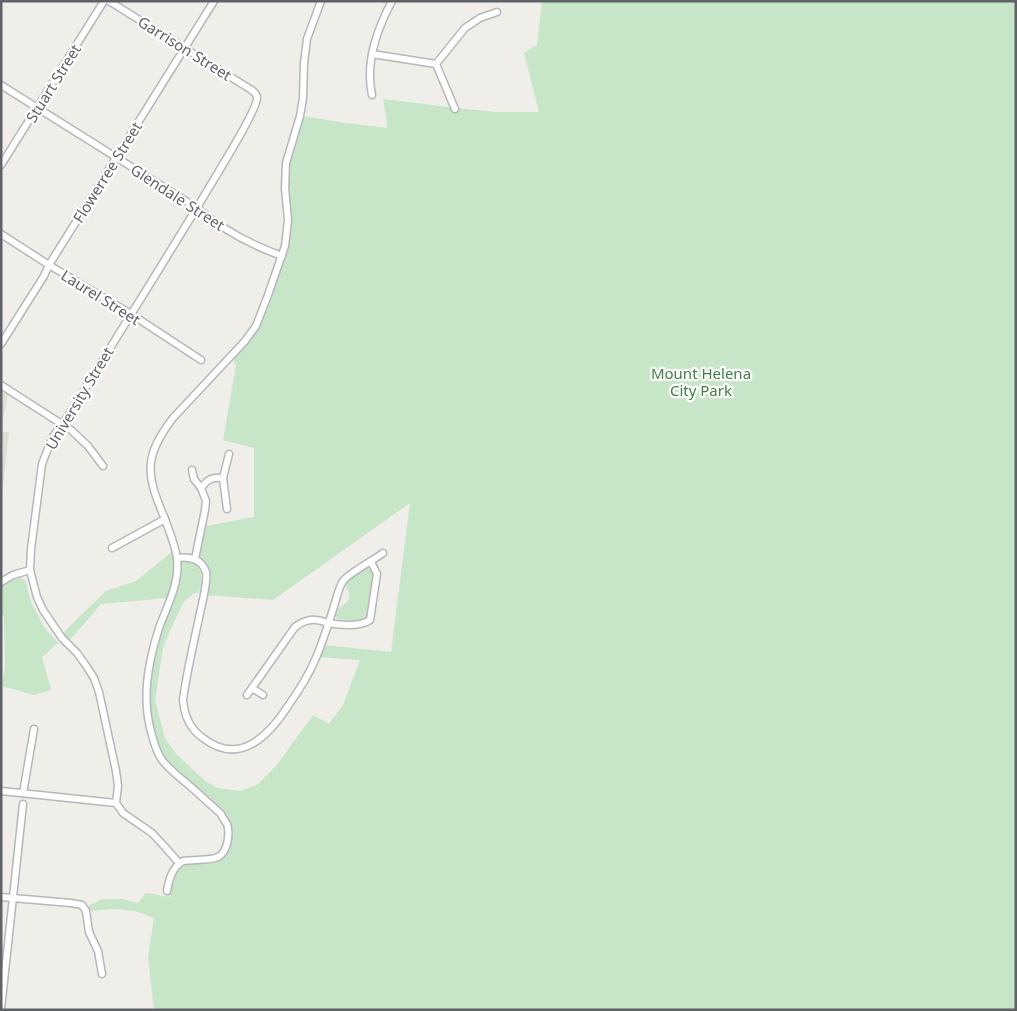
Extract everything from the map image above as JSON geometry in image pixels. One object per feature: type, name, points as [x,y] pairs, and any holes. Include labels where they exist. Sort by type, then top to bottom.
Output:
[{"type":"street","name":"Stuart Street","points":[[1,165],[104,1]]},
{"type":"street","name":"Garrison Street","points":[[109,1],[255,92],[257,99]]},
{"type":"street","name":"Flowerree Street","points":[[1,344],[214,1]]},
{"type":"street","points":[[167,891],[170,875],[179,863],[220,856],[225,849],[228,839],[227,825],[220,814],[162,759],[154,744],[147,721],[147,679],[152,650],[174,590],[178,558],[154,494],[150,473],[151,460],[157,443],[173,418],[245,341],[256,326],[268,295],[285,246],[288,220],[285,188],[286,163],[304,98],[304,63],[307,39],[321,1]]},
{"type":"street","points":[[372,95],[369,73],[372,54],[382,19],[392,1]]},
{"type":"street","points":[[436,64],[464,28],[480,18],[497,12]]},
{"type":"street","points":[[372,54],[436,64]]},
{"type":"street","points":[[436,64],[454,109]]},
{"type":"street","name":"Glendale Street","points":[[1,85],[116,156],[247,242],[282,256]]},
{"type":"street","name":"University Street","points":[[116,804],[118,786],[116,771],[99,692],[94,678],[77,653],[62,638],[43,610],[37,597],[30,570],[42,464],[52,438],[197,208],[239,137],[257,99]]},
{"type":"street","name":"Laurel Street","points":[[1,234],[131,314],[201,360]]},
{"type":"street","points":[[1,384],[71,430],[88,446],[103,466]]},
{"type":"street","points":[[227,509],[224,478],[229,454]]},
{"type":"street","points":[[192,470],[194,479],[201,488],[206,501],[195,559]]},
{"type":"street","points":[[201,488],[208,480],[224,478]]},
{"type":"street","points":[[112,548],[164,519]]},
{"type":"street","points":[[178,558],[188,557],[195,559],[203,567],[206,577],[185,688],[184,713],[194,731],[209,744],[215,747],[230,749],[250,746],[257,742],[280,719],[315,660],[343,581],[384,553]]},
{"type":"street","points":[[247,695],[295,627],[303,621],[318,619],[328,623],[360,625],[370,620],[376,574],[371,562]]},
{"type":"street","points":[[1,582],[13,574],[30,570]]},
{"type":"street","points":[[252,688],[263,695]]},
{"type":"street","points":[[23,793],[34,729]]},
{"type":"street","points":[[1,791],[116,804],[123,813],[152,833],[166,846],[179,863]]},
{"type":"street","points":[[1,1009],[23,804]]},
{"type":"street","points":[[1,897],[82,905],[86,911],[89,932],[98,951],[102,974]]},
{"type":"shaded area","points":[[1,391],[8,395],[3,419],[3,432],[9,432],[1,504]]},
{"type":"green space","name":"Mount Helena City Park","points":[[542,1],[1016,1],[1016,1010],[154,1010],[148,957],[154,918],[135,911],[116,909],[90,911],[87,907],[102,899],[122,899],[138,903],[146,893],[169,897],[171,885],[180,868],[192,863],[210,864],[221,860],[230,850],[232,843],[231,828],[226,815],[166,759],[158,744],[150,715],[149,679],[153,656],[160,632],[180,582],[181,562],[187,560],[199,569],[201,577],[199,593],[194,593],[183,603],[169,633],[163,648],[155,700],[165,738],[176,754],[205,781],[217,788],[240,791],[257,785],[276,766],[313,715],[329,724],[343,705],[360,660],[319,657],[324,645],[391,652],[410,503],[273,600],[206,595],[210,574],[207,565],[198,554],[206,526],[254,517],[254,448],[223,440],[236,366],[233,359],[247,344],[259,324],[286,252],[288,165],[302,116],[387,128],[383,99],[496,112],[539,112],[524,53],[537,45]]},
{"type":"green space","points":[[173,551],[173,575],[167,598],[101,604],[69,641],[62,634],[106,591],[136,581]]},
{"type":"green space","points":[[367,568],[373,574],[367,618],[361,623],[337,619],[335,615],[336,610],[349,597],[346,586],[347,582]]},
{"type":"green space","points":[[21,578],[25,580],[31,602],[44,627],[58,643],[42,657],[51,690],[34,695],[2,686],[5,667],[4,615],[1,615],[1,587]]}]
